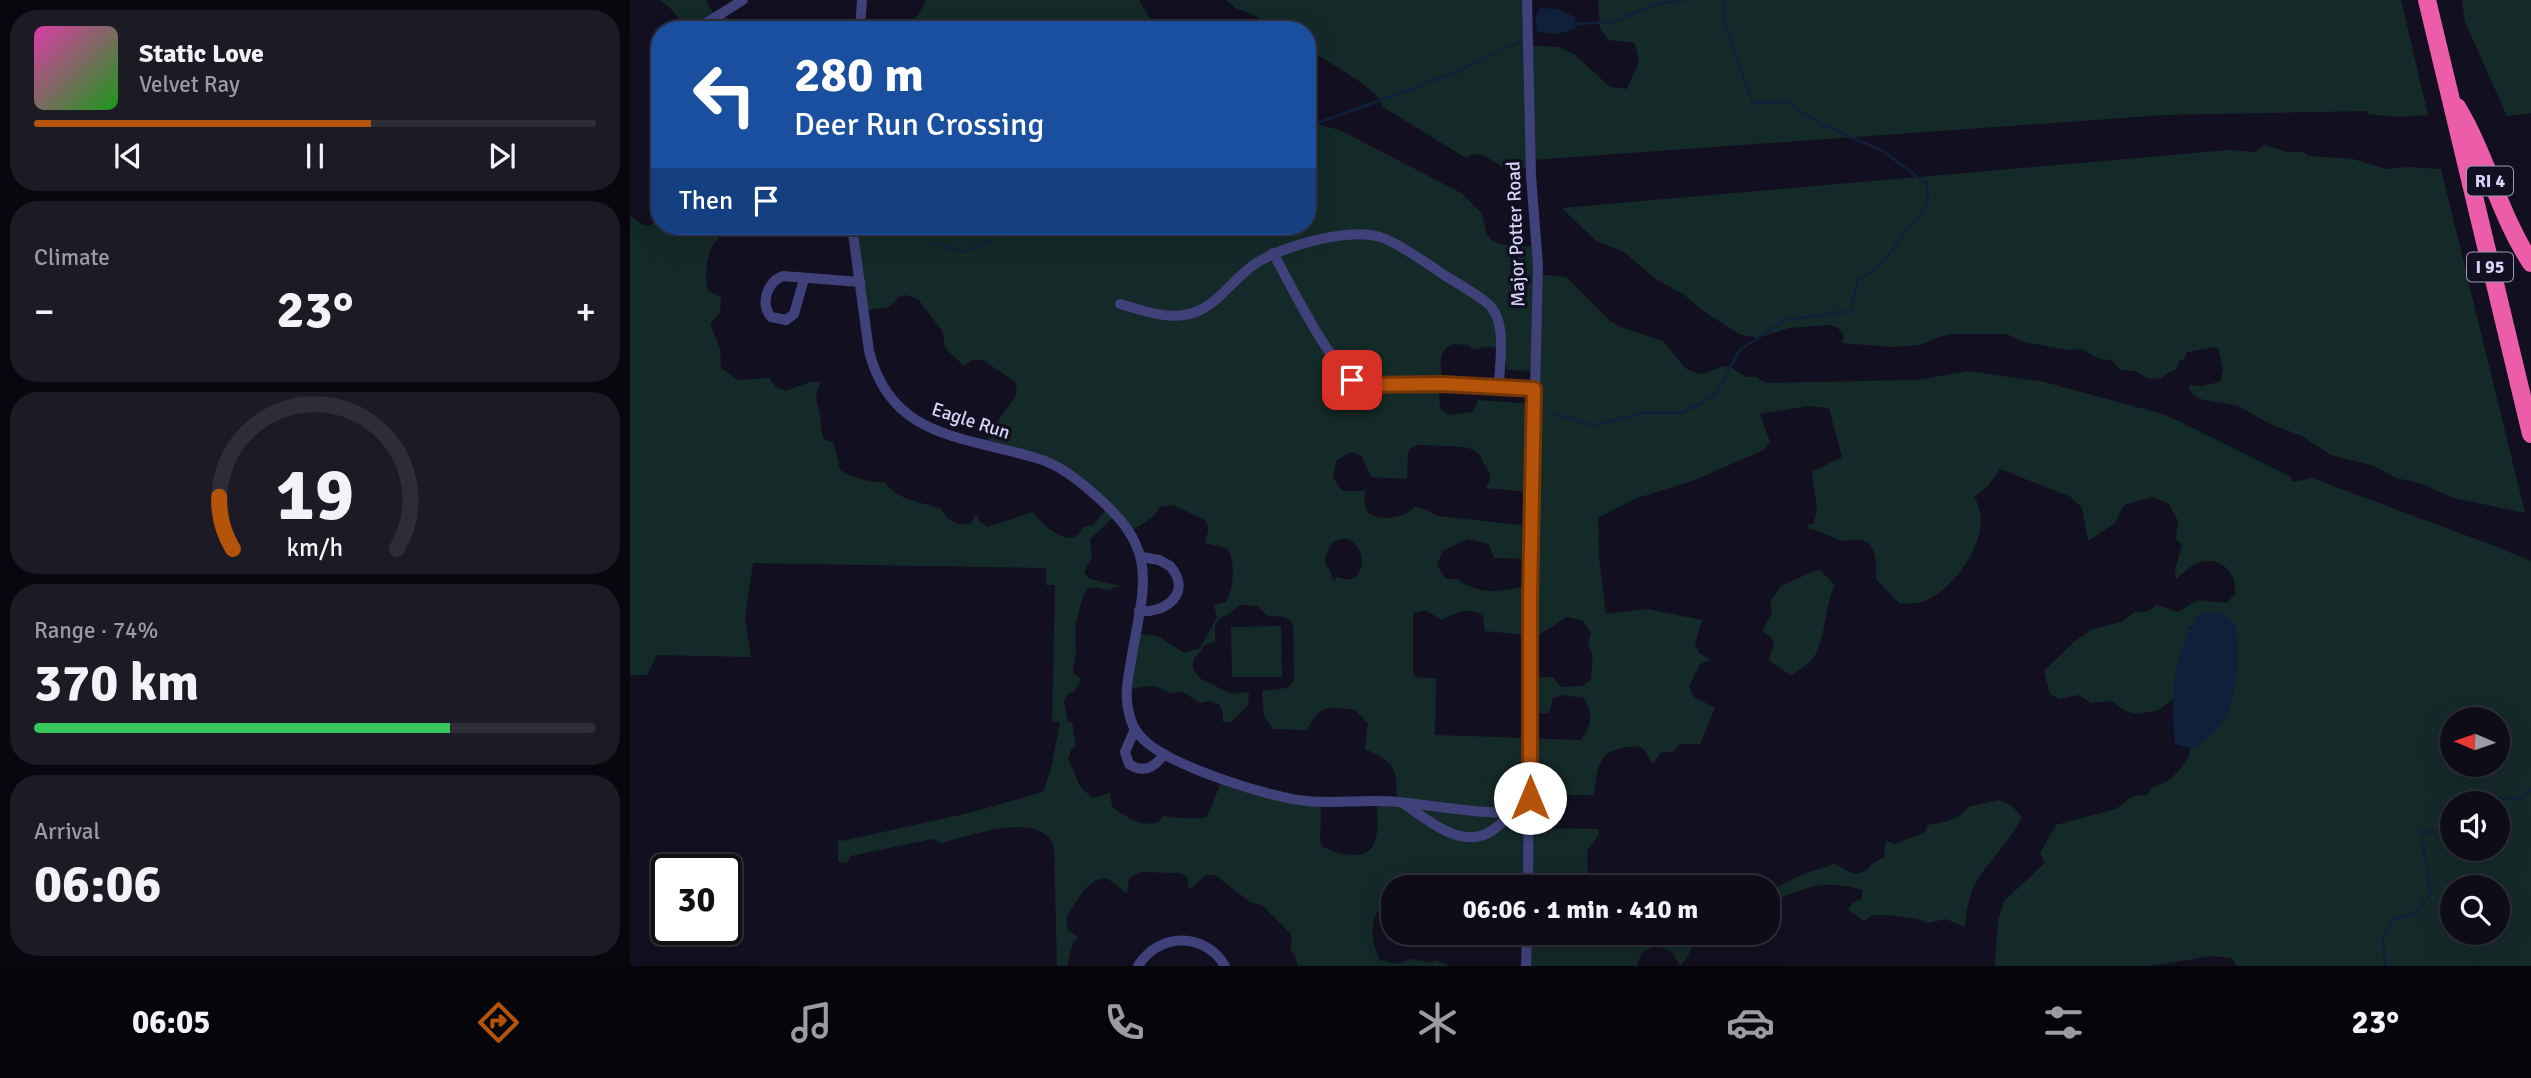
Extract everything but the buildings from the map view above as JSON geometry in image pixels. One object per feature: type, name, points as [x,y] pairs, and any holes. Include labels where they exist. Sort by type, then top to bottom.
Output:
[{"type":"highway","name":"I 95","points":[[2427,0],[2531,435]]},
{"type":"highway","name":"RI 4","points":[[2452,98],[2470,129],[2500,206],[2531,262]]},
{"type":"street","points":[[709,21],[743,0]]},
{"type":"street","points":[[861,21],[862,0]]},
{"type":"street","name":"Major Potter Road","points":[[1527,0],[1531,176],[1538,266],[1528,875]]},
{"type":"street","points":[[1121,304],[1157,314],[1185,315],[1210,306],[1251,267],[1273,253],[1301,243],[1357,234],[1380,237],[1430,265],[1492,307],[1500,327],[1499,387]]},
{"type":"street","name":"Eagle Run","points":[[853,235],[874,370],[890,399],[914,421],[944,434],[1036,458],[1060,468],[1116,513],[1132,533],[1142,557],[1143,581],[1126,692],[1128,711],[1135,729],[1125,752],[1129,764],[1147,769],[1156,764],[1164,754]]},
{"type":"street","points":[[1273,253],[1322,341],[1352,380],[1361,385],[1442,384],[1534,389]]},
{"type":"street","points":[[804,279],[794,314],[786,320],[771,317],[765,302],[773,281],[783,276],[860,282]]},
{"type":"street","points":[[1139,611],[1156,611],[1169,604],[1174,598],[1178,583],[1170,566],[1159,560],[1142,557]]},
{"type":"street","points":[[1135,729],[1148,744],[1164,754],[1248,789],[1276,797],[1318,802],[1401,802],[1509,814],[1529,813]]},
{"type":"street","points":[[1401,802],[1434,826],[1450,834],[1468,838],[1492,832],[1509,814]]},
{"type":"street","points":[[1138,966],[1144,956],[1157,946],[1180,940],[1203,945],[1216,954],[1225,966]]},
{"type":"street","points":[[1526,966],[1527,945]]},
{"type":"green space","points":[[660,0],[706,0],[714,14],[724,12],[729,21],[682,21]]},
{"type":"green space","points":[[926,0],[1139,0],[1151,21],[916,21]]},
{"type":"green space","points":[[1226,0],[1526,0],[1527,45],[1559,47],[1574,54],[1610,87],[1627,89],[1639,62],[1635,43],[1609,40],[1600,29],[1598,0],[2401,0],[2428,115],[2399,117],[2367,114],[2368,111],[2164,115],[1531,160],[1529,168],[1508,170],[1483,155],[1472,154],[1466,158],[1383,107],[1380,100],[1362,83],[1316,54],[1316,21],[1263,21],[1235,8]]},
{"type":"green space","points":[[2462,0],[2531,0],[2531,113],[2507,116],[2465,22]]},
{"type":"green space","points":[[1316,124],[1340,130],[1461,193],[1482,214],[1486,233],[1492,240],[1500,244],[1536,247],[1537,274],[1566,277],[1610,321],[1663,341],[1685,368],[1696,373],[1704,374],[1723,366],[1731,367],[1746,377],[1756,377],[1765,383],[1918,380],[1967,371],[2044,382],[2166,415],[2291,477],[2292,482],[2312,478],[2489,544],[2531,561],[2531,966],[2236,966],[2232,958],[2212,956],[2149,966],[1995,966],[1998,921],[2004,901],[2045,863],[2040,853],[2056,825],[2116,809],[2133,796],[2147,795],[2152,787],[2174,776],[2189,757],[2201,621],[2189,627],[2189,655],[2172,700],[2158,710],[2139,714],[2125,711],[2112,701],[2091,703],[2079,695],[2059,699],[2050,694],[2044,671],[2075,641],[2093,629],[2121,622],[2135,612],[2146,612],[2157,605],[2178,612],[2198,600],[2226,603],[2235,595],[2233,579],[2230,572],[2219,563],[2203,561],[2187,569],[2176,579],[2175,570],[2182,545],[2176,539],[2178,521],[2169,504],[2152,497],[2124,505],[2115,523],[2088,541],[2082,508],[2071,497],[2000,469],[1988,486],[1974,497],[1980,511],[1980,525],[1971,555],[1962,569],[1951,582],[1927,600],[1900,604],[1876,579],[1875,556],[1871,546],[1859,540],[1839,540],[1808,529],[1807,525],[1814,523],[1817,509],[1812,472],[1842,457],[1829,408],[1808,406],[1760,414],[1770,442],[1764,450],[1692,481],[1634,499],[1598,518],[1599,558],[1606,614],[1647,609],[1702,620],[1695,644],[1699,653],[1710,660],[1700,664],[1689,687],[1694,697],[1715,708],[1700,744],[1680,744],[1674,751],[1660,753],[1654,763],[1644,749],[1638,747],[1622,748],[1607,754],[1599,765],[1594,795],[1530,795],[1529,828],[1598,829],[1599,835],[1587,850],[1588,875],[1381,875],[1381,906],[1373,926],[1373,940],[1380,960],[1399,964],[1409,959],[1430,962],[1437,960],[1449,966],[1298,966],[1290,950],[1291,934],[1262,905],[1250,902],[1215,875],[1206,875],[1189,890],[1187,877],[1180,873],[1140,872],[1129,878],[1127,894],[1111,881],[1102,879],[1096,880],[1084,891],[1066,918],[1068,930],[1079,938],[1073,942],[1067,966],[1057,966],[1054,848],[1047,836],[1036,829],[1004,828],[941,843],[932,839],[851,856],[847,863],[838,862],[838,839],[842,841],[969,813],[1043,792],[1051,769],[1060,722],[1052,722],[1055,585],[1046,585],[1046,568],[753,563],[745,618],[751,657],[657,655],[647,675],[630,675],[630,216],[643,225],[651,225],[651,235],[714,235],[719,239],[711,248],[706,278],[708,291],[721,297],[720,313],[710,324],[720,349],[721,368],[738,380],[769,378],[776,387],[786,391],[810,382],[821,382],[816,397],[821,431],[824,439],[834,443],[840,470],[873,482],[885,482],[902,497],[941,509],[950,520],[957,523],[971,524],[976,514],[980,522],[988,527],[1033,512],[1049,529],[1071,538],[1084,527],[1093,525],[1108,507],[1060,469],[986,446],[992,425],[1015,397],[1015,382],[983,360],[972,360],[964,366],[945,348],[943,332],[918,299],[905,295],[889,307],[868,310],[856,235],[1316,235]],"holes":[[[1453,344],[1468,345],[1474,350],[1482,347],[1498,348],[1505,353],[1507,370],[1533,371],[1531,404],[1478,400],[1473,412],[1449,415],[1441,410],[1440,393],[1445,385],[1441,368],[1442,356]],[[1418,445],[1455,446],[1474,450],[1489,473],[1486,488],[1530,492],[1529,524],[1437,516],[1414,507],[1399,516],[1374,516],[1367,511],[1365,491],[1342,491],[1333,477],[1336,461],[1350,452],[1361,455],[1371,477],[1407,479],[1408,453]],[[1173,505],[1205,520],[1209,528],[1205,543],[1227,548],[1233,567],[1229,596],[1226,602],[1214,605],[1217,617],[1200,648],[1184,653],[1160,637],[1139,633],[1131,689],[1152,686],[1170,694],[1182,691],[1200,703],[1209,701],[1219,704],[1223,712],[1223,722],[1231,722],[1248,705],[1249,692],[1231,694],[1201,679],[1193,669],[1193,660],[1205,645],[1215,641],[1215,625],[1219,618],[1228,615],[1240,605],[1257,606],[1268,616],[1285,617],[1291,621],[1294,680],[1287,688],[1262,691],[1264,715],[1273,729],[1307,730],[1316,715],[1331,708],[1355,710],[1368,723],[1365,749],[1383,758],[1393,768],[1397,801],[1377,802],[1376,836],[1370,849],[1364,853],[1346,854],[1323,847],[1320,842],[1321,804],[1223,778],[1207,817],[1191,819],[1163,816],[1159,822],[1146,824],[1112,807],[1110,793],[1093,798],[1081,788],[1068,759],[1071,750],[1076,746],[1072,722],[1068,722],[1064,701],[1069,693],[1074,692],[1081,679],[1074,674],[1073,668],[1076,652],[1075,627],[1087,589],[1093,587],[1108,590],[1121,586],[1090,579],[1084,572],[1092,556],[1090,539],[1117,514],[1133,530],[1153,517],[1160,507]],[[1346,538],[1359,548],[1361,567],[1354,578],[1336,577],[1334,581],[1325,562],[1326,555],[1334,541]],[[1468,539],[1489,544],[1494,558],[1529,559],[1529,586],[1487,591],[1460,582],[1459,579],[1446,579],[1437,566],[1442,551]],[[1426,610],[1441,620],[1472,611],[1483,616],[1485,631],[1528,635],[1529,639],[1567,617],[1582,620],[1591,633],[1588,644],[1592,657],[1591,680],[1582,686],[1561,687],[1553,677],[1529,678],[1529,713],[1549,713],[1553,698],[1562,695],[1584,698],[1590,716],[1589,725],[1581,740],[1435,735],[1436,679],[1416,677],[1413,673],[1413,613]]]},
{"type":"green space","points":[[2265,145],[2287,152],[2304,152],[2309,156],[2353,159],[2386,169],[2441,169],[2525,513],[2454,498],[2422,484],[2396,478],[2374,466],[2331,455],[2302,436],[2270,424],[2239,406],[2200,399],[2193,395],[2190,385],[2220,382],[2223,370],[2219,350],[2215,347],[2187,352],[2184,359],[2179,361],[2177,369],[2161,379],[2147,378],[2135,371],[2120,370],[2112,361],[2097,358],[2082,349],[2068,350],[2023,342],[2007,334],[1952,334],[1920,345],[1892,347],[1842,343],[1844,336],[1838,328],[1830,325],[1789,328],[1758,338],[1739,334],[1683,294],[1657,280],[1624,252],[1596,241],[1562,208],[2229,150],[2255,152]]},
{"type":"green space","points":[[1820,570],[1835,585],[1818,649],[1812,660],[1792,676],[1771,662],[1769,658],[1774,644],[1770,636],[1762,631],[1772,613],[1770,602],[1781,586]]},
{"type":"green space","points":[[1281,626],[1282,677],[1232,677],[1231,627]]},
{"type":"green space","points":[[1999,800],[2012,806],[2022,817],[1976,882],[1968,904],[1965,927],[1946,919],[1927,923],[1890,915],[1873,915],[1864,921],[1848,910],[1853,902],[1861,899],[1863,890],[1848,886],[1814,886],[1780,898],[1780,886],[1834,863],[1857,874],[1868,869],[1884,857],[1886,841],[1894,844],[1924,833],[1928,825],[1956,818],[1968,807]]},
{"type":"green space","points":[[1526,945],[1657,945],[1641,953],[1637,966],[1525,966]]},
{"type":"green space","points":[[1657,945],[1695,945],[1680,966],[1673,953]]},
{"type":"water","points":[[1540,8],[1558,9],[1575,17],[1576,27],[1557,34],[1537,31],[1536,17]]},
{"type":"water","points":[[2221,612],[2236,625],[2237,661],[2233,695],[2220,725],[2193,749],[2175,744],[2173,692],[2178,661],[2198,614]]},
{"type":"waterway","points":[[1573,24],[1614,22],[1655,4],[1686,0]]},
{"type":"waterway","points":[[1553,413],[1595,426],[1640,413],[1680,413],[1703,403],[1718,390],[1740,350],[1785,320],[1851,311],[1857,281],[1879,267],[1928,203],[1927,184],[1883,151],[1821,124],[1787,102],[1753,103],[1725,24],[1725,0]]},
{"type":"waterway","points":[[1316,124],[1457,72],[1525,39]]},
{"type":"waterway","points":[[932,243],[964,252],[1000,235]]},
{"type":"waterway","points":[[2510,799],[2520,800],[2531,790]]},
{"type":"waterway","points":[[2385,966],[2383,935],[2395,919],[2414,914],[2431,894],[2421,832],[2440,831]]},
{"type":"route","points":[[1352,380],[1361,385],[1442,384],[1534,389],[1530,798]]}]
